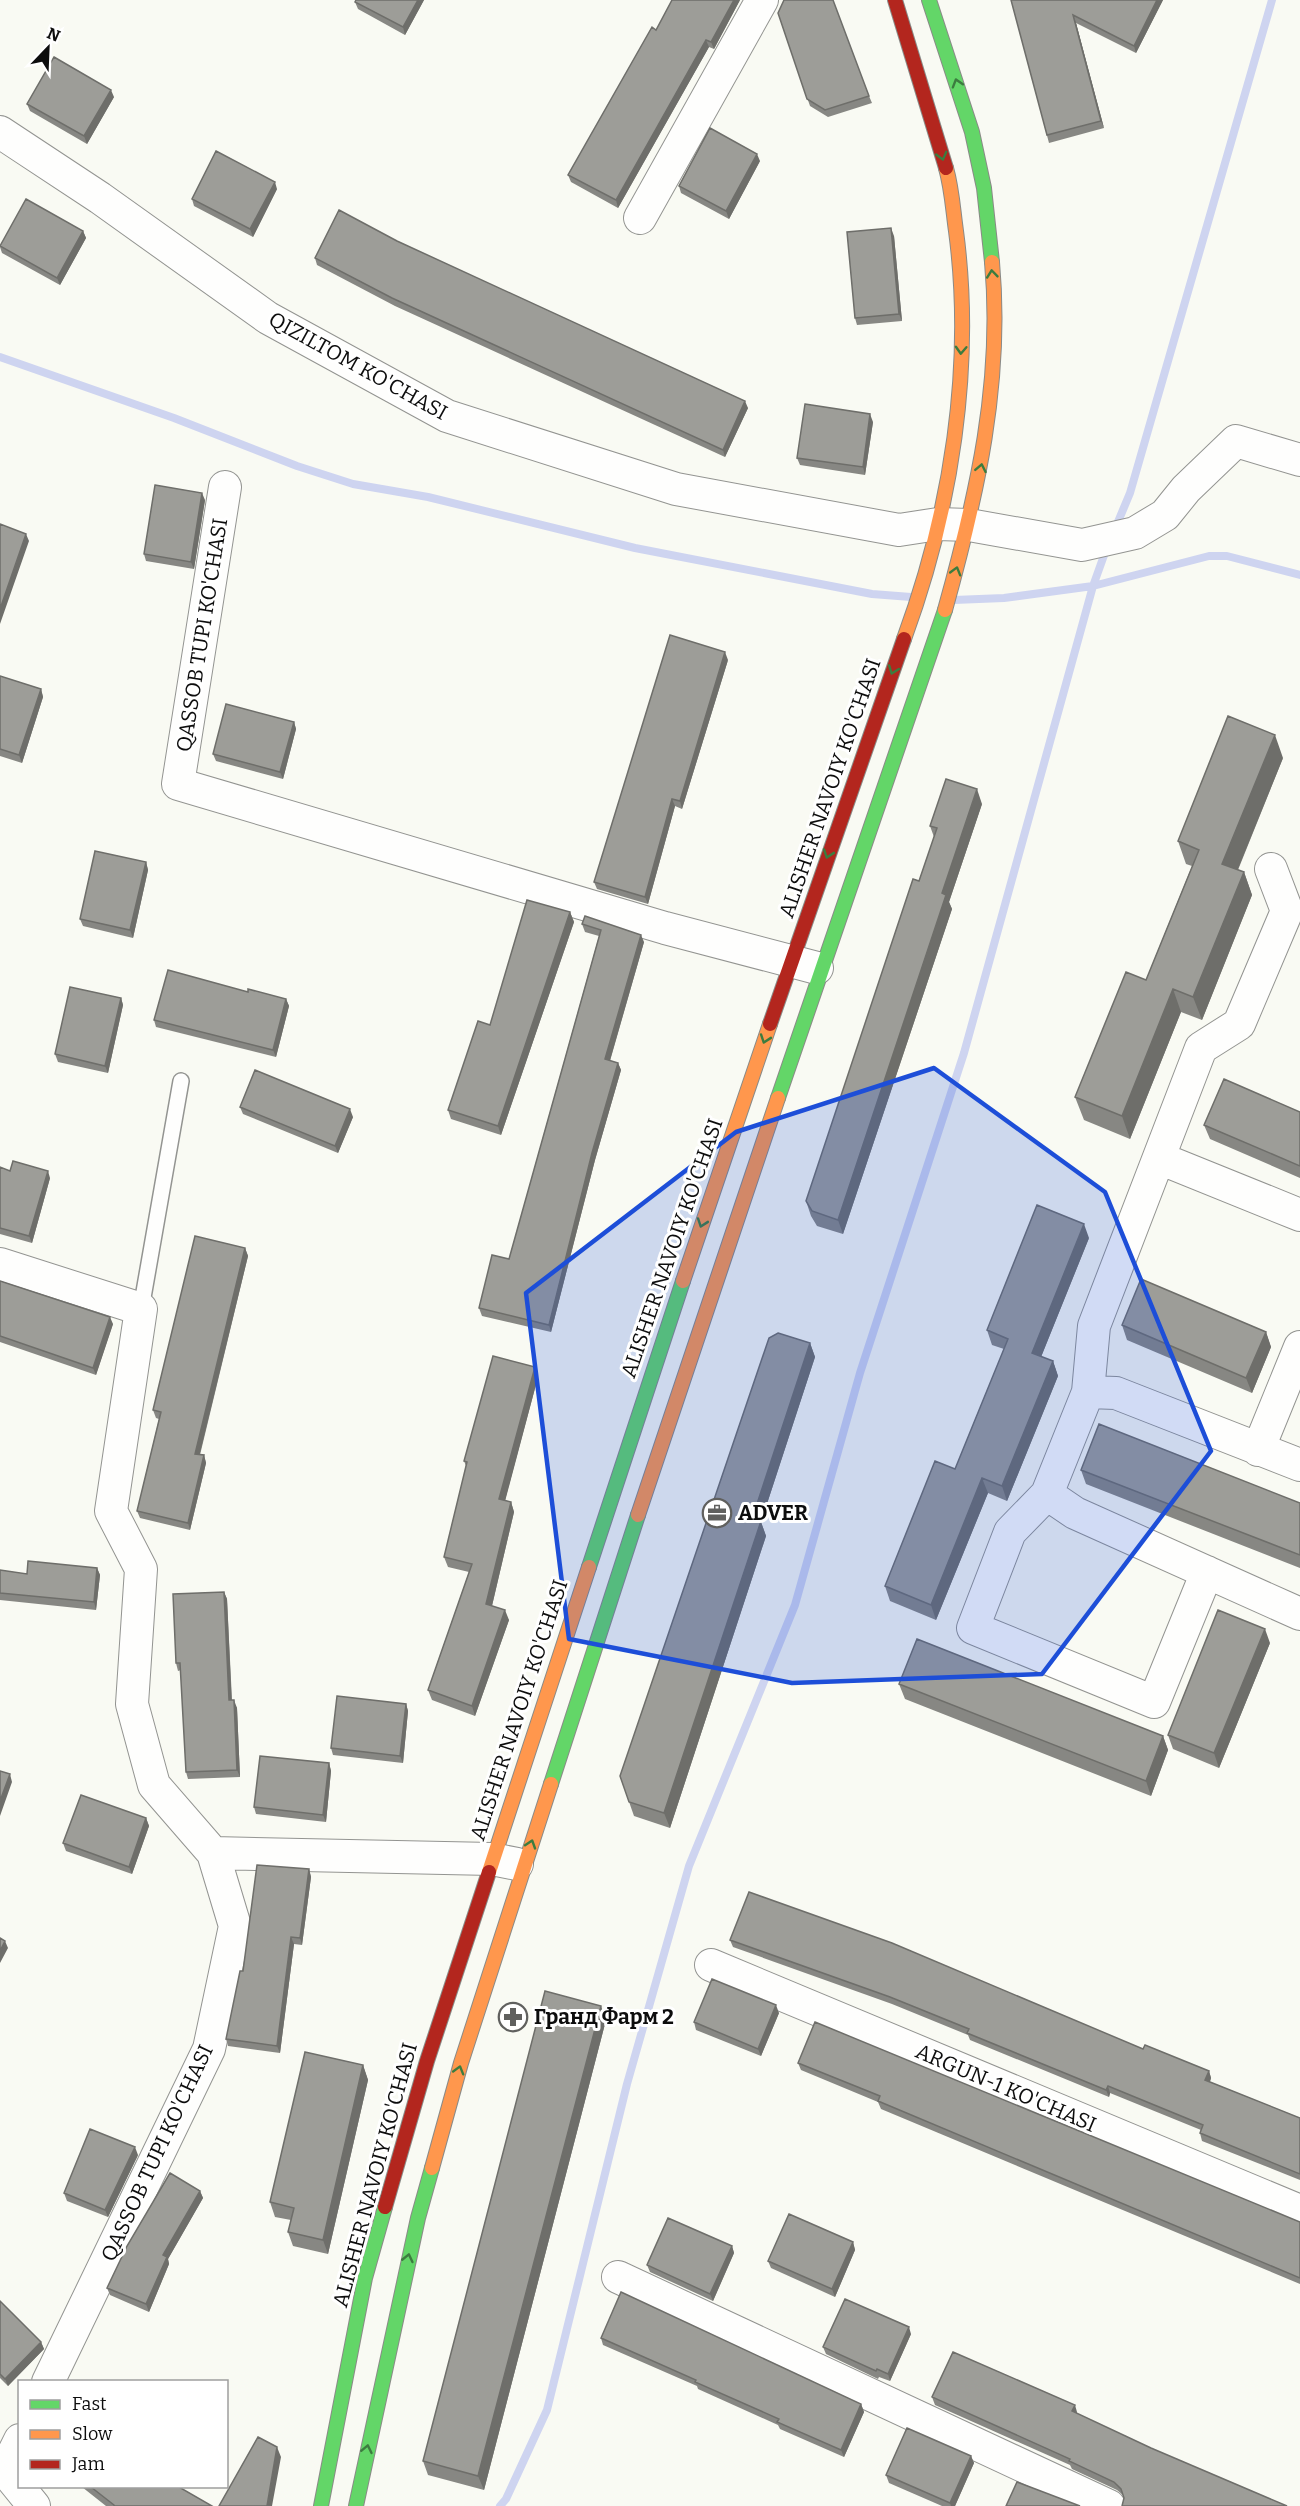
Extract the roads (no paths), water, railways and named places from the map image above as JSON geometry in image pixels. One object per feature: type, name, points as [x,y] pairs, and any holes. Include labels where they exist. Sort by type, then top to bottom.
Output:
[{"type":"main road","name":"ALISHER NAVOIY KO'CHASI","points":[[356,2506],[418,2218],[461,2062],[524,1865],[584,1629],[792,961],[856,771],[913,615],[938,524],[958,414],[963,328],[959,254],[949,179],[895,0]]},
{"type":"main road","name":"ALISHER NAVOIY KO'CHASI","points":[[321,2506],[365,2278],[427,2061],[492,1859],[584,1629],[724,1254],[943,617],[969,525],[983,461],[992,396],[995,302],[977,152],[957,81],[928,0]]},
{"type":"street","points":[[640,218],[762,0]]},
{"type":"street","name":"QIZILTOM KO'CHASI","points":[[0,132],[100,198],[268,318],[447,416],[676,489],[900,530],[938,524],[969,525],[1082,545],[1135,533],[1165,515],[1186,489],[1236,441],[1300,460]]},
{"type":"street","name":"QASSOB TUPI KO'CHASI","points":[[225,487],[178,784],[665,928],[792,961]]},
{"type":"street","points":[[1208,1572],[1154,1702],[973,1628],[1010,1532],[1047,1494],[1088,1392],[1094,1326],[1201,1048],[1239,1024],[1294,913],[1271,869]]},
{"type":"street","points":[[792,961],[822,969]]},
{"type":"street","points":[[1159,1158],[1300,1215]]},
{"type":"street","points":[[0,1264],[141,1309]]},
{"type":"street","name":"QASSOB TUPI KO'CHASI","points":[[49,2380],[209,2049],[235,1926],[213,1854],[154,1785],[132,1704],[141,1569],[111,1511],[141,1309]]},
{"type":"street","points":[[1258,1450],[1300,1347]]},
{"type":"street","points":[[1088,1392],[1116,1393],[1300,1465]]},
{"type":"street","points":[[1047,1494],[1075,1513],[1300,1614]]},
{"type":"street","points":[[213,1854],[492,1859],[524,1865]]},
{"type":"street","name":"ARGUN-1 KO'CHASI","points":[[711,1965],[1300,2211]]},
{"type":"street","points":[[618,2277],[1109,2506]]},
{"type":"street","points":[[18,2443],[3,2467],[18,2486]]},
{"type":"street","points":[[20,2488],[34,2506]]},
{"type":"lane","points":[[141,1309],[181,1081]]},
{"type":"waterway","points":[[1115,529],[1130,493],[1272,0]]},
{"type":"waterway","points":[[0,357],[174,418],[297,466],[353,484],[428,497],[635,548],[872,594],[911,597]]},
{"type":"waterway","points":[[500,2506],[506,2499],[547,2410],[627,2084],[689,1866],[795,1605],[860,1373],[964,1053],[1093,586],[1107,547]]},
{"type":"waterway","points":[[954,600],[1004,598],[1093,586],[1209,556],[1227,556],[1300,575]]},
{"type":"place","name":"ADVER","points":[[717,1513]]},
{"type":"place","name":"Гранд Фарм 2","points":[[513,2017]]}]
